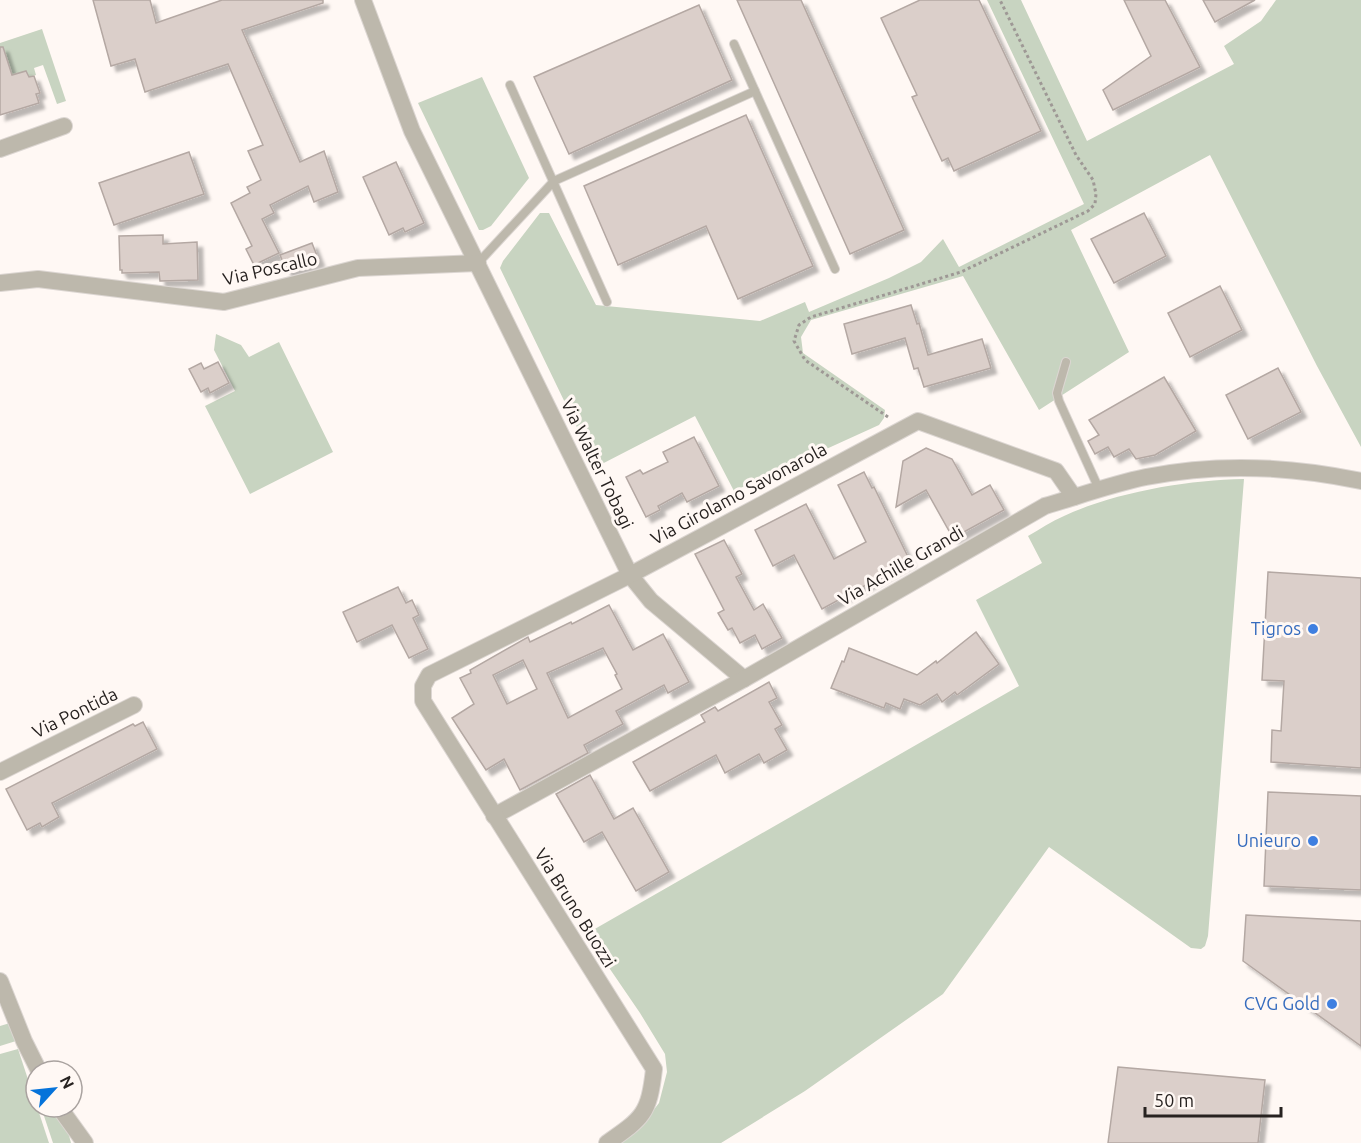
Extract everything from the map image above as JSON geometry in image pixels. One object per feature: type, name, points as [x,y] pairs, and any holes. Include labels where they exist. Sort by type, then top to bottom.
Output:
[{"type":"street","name":"Via Walter Tobagi","points":[[363,0],[412,131],[630,575],[651,601],[744,679]]},
{"type":"street","points":[[0,149],[64,126]]},
{"type":"street","name":"Via Poscallo","points":[[0,283],[38,279],[224,302],[358,268],[478,263]]},
{"type":"street","name":"Via Girolamo Savonarola","points":[[423,686],[429,675],[630,575],[918,421],[1056,471],[1074,497]]},
{"type":"street","name":"Via Achille Grandi","points":[[494,816],[744,679],[1045,506],[1145,477],[1195,469],[1257,468],[1329,474],[1361,481]]},
{"type":"street","name":"Via Bruno Buozzi","points":[[423,686],[423,701],[654,1069],[651,1097],[638,1121],[607,1143]]},
{"type":"street","name":"Via Pontida","points":[[0,772],[134,705]]},
{"type":"street","points":[[0,981],[33,1059]]},
{"type":"street","points":[[68,1119],[85,1143]]},
{"type":"lane","points":[[734,44],[835,269]]},
{"type":"lane","points":[[510,85],[607,302]]},
{"type":"lane","points":[[478,263],[554,181],[755,91]]},
{"type":"lane","points":[[1066,362],[1058,393],[1059,401],[1099,489]]},
{"type":"path","points":[[904,429],[805,360],[794,341],[799,325],[812,317],[961,272],[1088,211],[1095,204],[1096,194],[1093,180],[1076,155],[1000,0]]},
{"type":"green space","points":[[987,0],[1021,0],[1087,141],[1234,64],[1224,46],[1261,21],[1276,0],[1361,0],[1361,447],[1317,366],[1210,155],[1071,230],[1129,352],[1039,410],[963,276],[811,320],[801,337],[803,353],[885,410],[884,418],[879,425],[734,491],[695,416],[596,467],[500,268],[540,213],[549,213],[596,305],[760,321],[805,302],[809,312],[889,278],[921,262],[943,239],[959,267],[1084,204]]},
{"type":"green space","points":[[42,29],[66,101],[57,104],[43,65],[34,68],[36,75],[29,77],[26,71],[12,75],[11,72],[0,76],[0,43]]},
{"type":"green space","points":[[482,77],[529,178],[491,226],[479,230],[418,103]]},
{"type":"green space","points":[[216,334],[241,345],[249,357],[279,342],[333,452],[250,494],[205,406],[235,391],[214,350]]},
{"type":"green space","points":[[1244,479],[1208,936],[1205,946],[1201,949],[1191,948],[1049,847],[943,994],[805,1091],[721,1143],[621,1143],[638,1130],[659,1103],[667,1072],[665,1054],[586,934],[1019,686],[976,600],[1042,563],[1028,536],[1064,516],[1106,500],[1176,485]]},
{"type":"green space","points":[[10,1023],[16,1041],[0,1046],[0,1026]]},
{"type":"green space","points":[[18,1049],[24,1067],[24,1119],[41,1119],[49,1143],[0,1143],[0,1054]]},
{"type":"green space","points":[[45,1119],[62,1119],[71,1143],[53,1143]]},
{"type":"building","points":[[93,0],[150,0],[156,23],[222,0],[323,0],[323,3],[242,30],[300,162],[324,151],[338,192],[314,202],[308,186],[270,205],[274,213],[262,219],[279,253],[254,265],[246,249],[252,246],[231,203],[250,193],[247,187],[261,180],[248,151],[263,145],[228,64],[145,92],[135,59],[111,66]]},
{"type":"building","points":[[737,0],[801,0],[904,230],[850,254]]},
{"type":"building","points":[[920,0],[979,0],[1041,131],[954,171],[948,158],[942,161],[912,97],[917,95],[881,18]]},
{"type":"building","points":[[1124,0],[1165,0],[1200,67],[1113,110],[1103,90],[1151,56]]},
{"type":"building","points":[[1203,0],[1255,0],[1215,22]]},
{"type":"building","points":[[699,5],[732,80],[569,154],[534,77]]},
{"type":"building","points":[[0,47],[3,47],[12,75],[26,71],[29,77],[34,76],[40,93],[36,94],[39,103],[0,115]]},
{"type":"building","points":[[746,115],[813,266],[738,299],[706,226],[618,265],[584,186]]},
{"type":"building","points":[[189,152],[204,194],[114,225],[99,183]]},
{"type":"building","points":[[396,162],[424,223],[405,232],[403,228],[389,235],[363,177]]},
{"type":"building","points":[[1144,213],[1166,256],[1114,283],[1091,239]]},
{"type":"building","points":[[163,235],[163,244],[197,242],[198,280],[160,281],[159,272],[122,273],[119,236]]},
{"type":"building","points":[[312,243],[319,261],[287,272],[280,255]]},
{"type":"building","points":[[1220,286],[1242,330],[1190,357],[1168,313]]},
{"type":"building","points":[[911,305],[928,355],[982,339],[991,368],[924,387],[918,368],[914,369],[905,338],[852,354],[844,324]]},
{"type":"building","points":[[218,362],[229,383],[210,393],[208,388],[201,392],[189,369],[201,363],[204,369]]},
{"type":"building","points":[[1278,368],[1301,412],[1248,439],[1226,395]]},
{"type":"building","points":[[1164,377],[1196,431],[1155,455],[1136,459],[1129,449],[1114,457],[1108,447],[1095,454],[1088,441],[1099,435],[1089,420]]},
{"type":"building","points":[[694,437],[719,486],[687,502],[682,493],[658,506],[660,510],[646,517],[626,477],[640,470],[643,474],[668,462],[663,452]]},
{"type":"building","points":[[926,448],[952,459],[972,495],[990,485],[1004,510],[953,538],[926,490],[896,507],[903,461]]},
{"type":"building","points":[[864,472],[872,488],[874,487],[910,561],[822,609],[794,555],[773,566],[755,530],[806,504],[834,559],[866,542],[838,485]]},
{"type":"building","points":[[724,540],[742,574],[736,577],[754,610],[763,604],[782,638],[762,649],[755,635],[740,643],[732,628],[728,630],[718,613],[724,610],[695,554]]},
{"type":"building","name":"Tigros","points":[[1268,572],[1361,578],[1361,768],[1271,762],[1272,730],[1281,731],[1284,681],[1262,680]]},
{"type":"building","points":[[398,587],[406,603],[412,600],[419,615],[413,618],[428,649],[409,658],[392,625],[357,642],[343,612]]},
{"type":"building","points":[[609,605],[633,650],[663,634],[689,682],[668,693],[664,685],[616,711],[623,724],[584,745],[588,753],[520,790],[504,759],[486,770],[452,718],[474,704],[460,678],[528,637],[530,642],[571,622],[572,624]],"holes":[[[603,648],[622,689],[568,718],[547,673]],[[523,660],[537,689],[507,704],[493,675]]]},
{"type":"building","points":[[976,632],[999,664],[957,695],[955,692],[942,702],[937,694],[920,705],[904,699],[900,709],[886,703],[884,708],[831,688],[849,648],[917,675],[936,661],[937,663]]},
{"type":"building","points":[[769,682],[777,698],[769,702],[782,725],[775,729],[787,750],[764,763],[759,754],[725,773],[716,755],[650,791],[633,762],[705,722],[701,715],[715,707],[718,711]]},
{"type":"building","points":[[143,722],[157,749],[52,803],[59,817],[42,827],[40,823],[27,830],[6,789],[133,724],[135,726]]},
{"type":"building","points":[[590,775],[614,819],[633,808],[669,872],[636,891],[602,832],[584,842],[556,794]]},
{"type":"building","name":"Unieuro","points":[[1268,792],[1361,796],[1361,890],[1264,886]]},
{"type":"building","name":"CVG Gold","points":[[1246,915],[1361,921],[1361,1046],[1243,961]]},
{"type":"building","points":[[1118,1067],[1265,1080],[1258,1143],[1108,1143]]},
{"type":"place","name":"Tigros","points":[[1313,629]]},
{"type":"place","name":"Unieuro","points":[[1313,841]]},
{"type":"place","name":"CVG Gold","points":[[1332,1004]]}]
